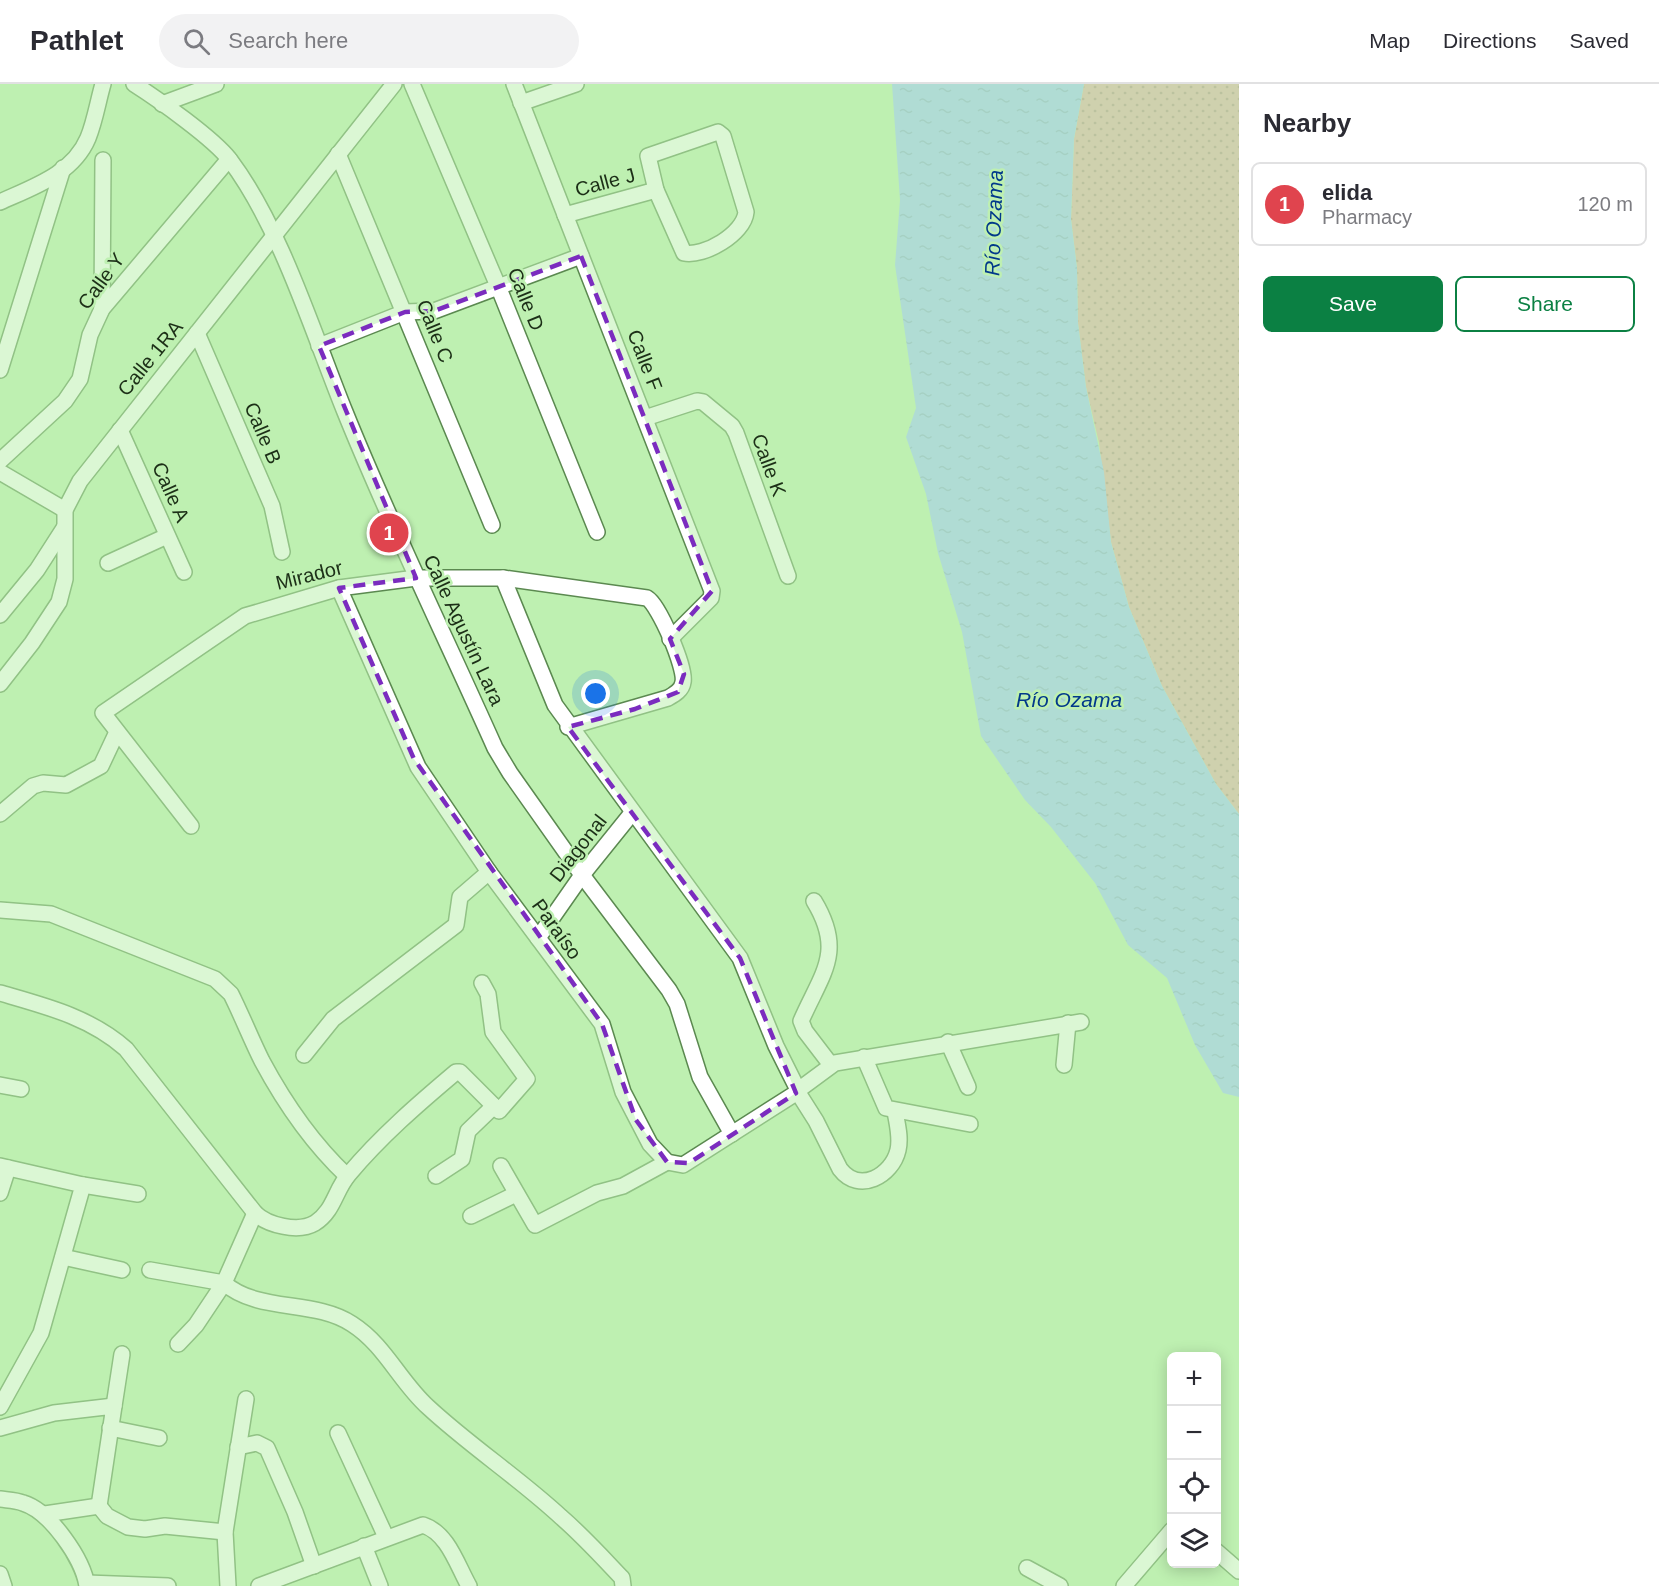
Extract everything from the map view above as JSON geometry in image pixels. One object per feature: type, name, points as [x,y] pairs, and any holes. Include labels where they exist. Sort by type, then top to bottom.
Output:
[{"type":"street","points":[[0,202],[52,178],[75,158],[88,138],[103,84]]},
{"type":"street","name":"Calle Agustín Lara","points":[[134,84],[229,159],[255,200],[320,346],[416,578],[503,762],[582,875],[673,997],[700,1077],[732,1134]]},
{"type":"street","points":[[162,104],[216,84]]},
{"type":"street","name":"Calle 1RA","points":[[0,684],[32,643],[59,602],[65,579],[65,510],[80,481],[394,84]]},
{"type":"street","name":"Calle D","points":[[411,84],[498,286],[597,532]]},
{"type":"street","points":[[518,90],[576,84]]},
{"type":"street","name":"Calle F","points":[[518,90],[712,591],[711,598],[670,639]]},
{"type":"street","points":[[718,132],[723,136],[746,212],[745,218],[725,242],[684,253],[656,190],[647,159],[650,153],[718,132]]},
{"type":"street","name":"Calle C","points":[[338,154],[492,525]]},
{"type":"street","name":"Calle Y","points":[[0,460],[65,401],[80,379],[90,335],[102,309],[229,159]]},
{"type":"street","points":[[102,309],[103,160]]},
{"type":"street","points":[[0,370],[63,168]]},
{"type":"street","name":"Calle J","points":[[565,215],[656,190]]},
{"type":"street","points":[[320,346],[405,312],[434,311],[581,256]]},
{"type":"street","name":"Calle B","points":[[197,333],[272,506],[282,552]]},
{"type":"street","name":"Calle K","points":[[645,418],[697,401],[703,402],[732,426],[788,576]]},
{"type":"street","name":"Calle A","points":[[120,430],[184,572]]},
{"type":"street","points":[[0,472],[65,510]]},
{"type":"street","points":[[0,615],[38,570],[64,528]]},
{"type":"street","points":[[108,563],[168,536]]},
{"type":"street","name":"Mirador","points":[[117,732],[104,712],[245,616],[339,588],[416,578],[503,579],[647,598],[658,608],[684,674],[681,688],[668,698],[568,727]]},
{"type":"street","points":[[503,579],[551,697],[568,727],[740,958],[796,1092],[816,1120],[845,1175],[859,1181],[880,1177],[891,1167],[899,1139],[895,1111]]},
{"type":"street","name":"Paraíso","points":[[339,588],[410,753],[436,796],[489,872],[604,1028],[631,1111],[650,1144],[667,1162]]},
{"type":"street","points":[[0,814],[33,786],[43,783],[66,785],[101,766],[117,732],[191,826]]},
{"type":"street","name":"Diagonal","points":[[538,938],[582,875],[632,813]]},
{"type":"street","points":[[304,1055],[333,1019],[456,926],[460,897],[489,872]]},
{"type":"street","points":[[814,901],[828,928],[831,953],[801,1021],[805,1031],[831,1065]]},
{"type":"street","points":[[0,910],[51,914],[214,979],[224,986],[231,994],[261,1059],[282,1095],[326,1157],[347,1176]]},
{"type":"street","points":[[0,993],[70,1014],[114,1038],[126,1049],[255,1213],[264,1222],[295,1227],[311,1225],[330,1209],[347,1176],[408,1112],[456,1072],[460,1072],[494,1106],[501,1110],[527,1078],[492,1032],[489,994],[482,983]]},
{"type":"street","points":[[501,1166],[535,1225],[597,1193],[623,1186],[667,1162],[674,1166],[689,1163],[796,1092],[831,1065],[948,1042],[1075,1022],[1064,1065]]},
{"type":"street","points":[[948,1042],[968,1087]]},
{"type":"street","points":[[864,1057],[882,1103],[895,1111],[970,1124]]},
{"type":"street","points":[[0,1085],[21,1089]]},
{"type":"street","points":[[436,1176],[461,1160],[468,1131],[494,1106]]},
{"type":"street","points":[[0,1193],[4,1167],[83,1185],[138,1194]]},
{"type":"street","points":[[0,1407],[41,1333],[83,1185]]},
{"type":"street","points":[[471,1216],[516,1194]]},
{"type":"street","points":[[178,1344],[196,1325],[224,1282],[255,1213]]},
{"type":"street","points":[[63,1257],[122,1270]]},
{"type":"street","points":[[150,1269],[224,1282],[233,1290],[256,1298],[324,1311],[351,1323],[375,1343],[428,1408],[560,1515],[622,1578],[623,1586]]},
{"type":"street","points":[[122,1354],[99,1506],[107,1516],[128,1527],[145,1529],[165,1526],[225,1532]]},
{"type":"street","points":[[228,1586],[225,1532],[246,1399]]},
{"type":"street","points":[[0,1428],[54,1413],[114,1406]]},
{"type":"street","points":[[110,1428],[159,1438]]},
{"type":"street","points":[[338,1433],[386,1537]]},
{"type":"street","points":[[238,1447],[257,1443],[267,1448],[295,1512],[314,1566]]},
{"type":"street","points":[[0,1499],[24,1503],[45,1514],[61,1534],[87,1584],[168,1586]]},
{"type":"street","points":[[45,1514],[99,1506]]},
{"type":"street","points":[[259,1586],[423,1525],[433,1528],[441,1535],[469,1586]]},
{"type":"street","points":[[1124,1586],[1167,1536]]},
{"type":"street","points":[[364,1546],[380,1586]]},
{"type":"street","points":[[1221,1555],[1239,1571]]},
{"type":"street","points":[[1027,1568],[1060,1586]]},
{"type":"street","points":[[0,1574],[4,1586]]},
{"type":"highlighted area","points":[[581,256],[712,591],[670,639],[684,674],[678,692],[635,709],[568,727],[740,958],[796,1093],[689,1163],[667,1162],[636,1120],[602,1024],[414,759],[339,588],[416,578],[319,346],[405,312],[434,311]]},
{"type":"shaded area","points":[[1084,84],[1239,84],[1239,814],[1216,784],[1162,686],[1129,607],[1111,542],[1099,443],[1086,387],[1078,323],[1077,268],[1071,219],[1074,139]]},
{"type":"water","name":"Río Ozama","points":[[892,84],[1084,84],[1074,139],[1071,219],[1077,268],[1078,323],[1086,387],[1104,472],[1111,542],[1129,607],[1162,686],[1216,784],[1239,814],[1239,1097],[1223,1093],[1195,1045],[1167,978],[1128,945],[1095,883],[1051,827],[1025,800],[981,736],[962,632],[938,553],[926,494],[906,437],[916,408],[895,265],[900,200]]},
{"type":"place","name":"elida","points":[[389,533]]}]
